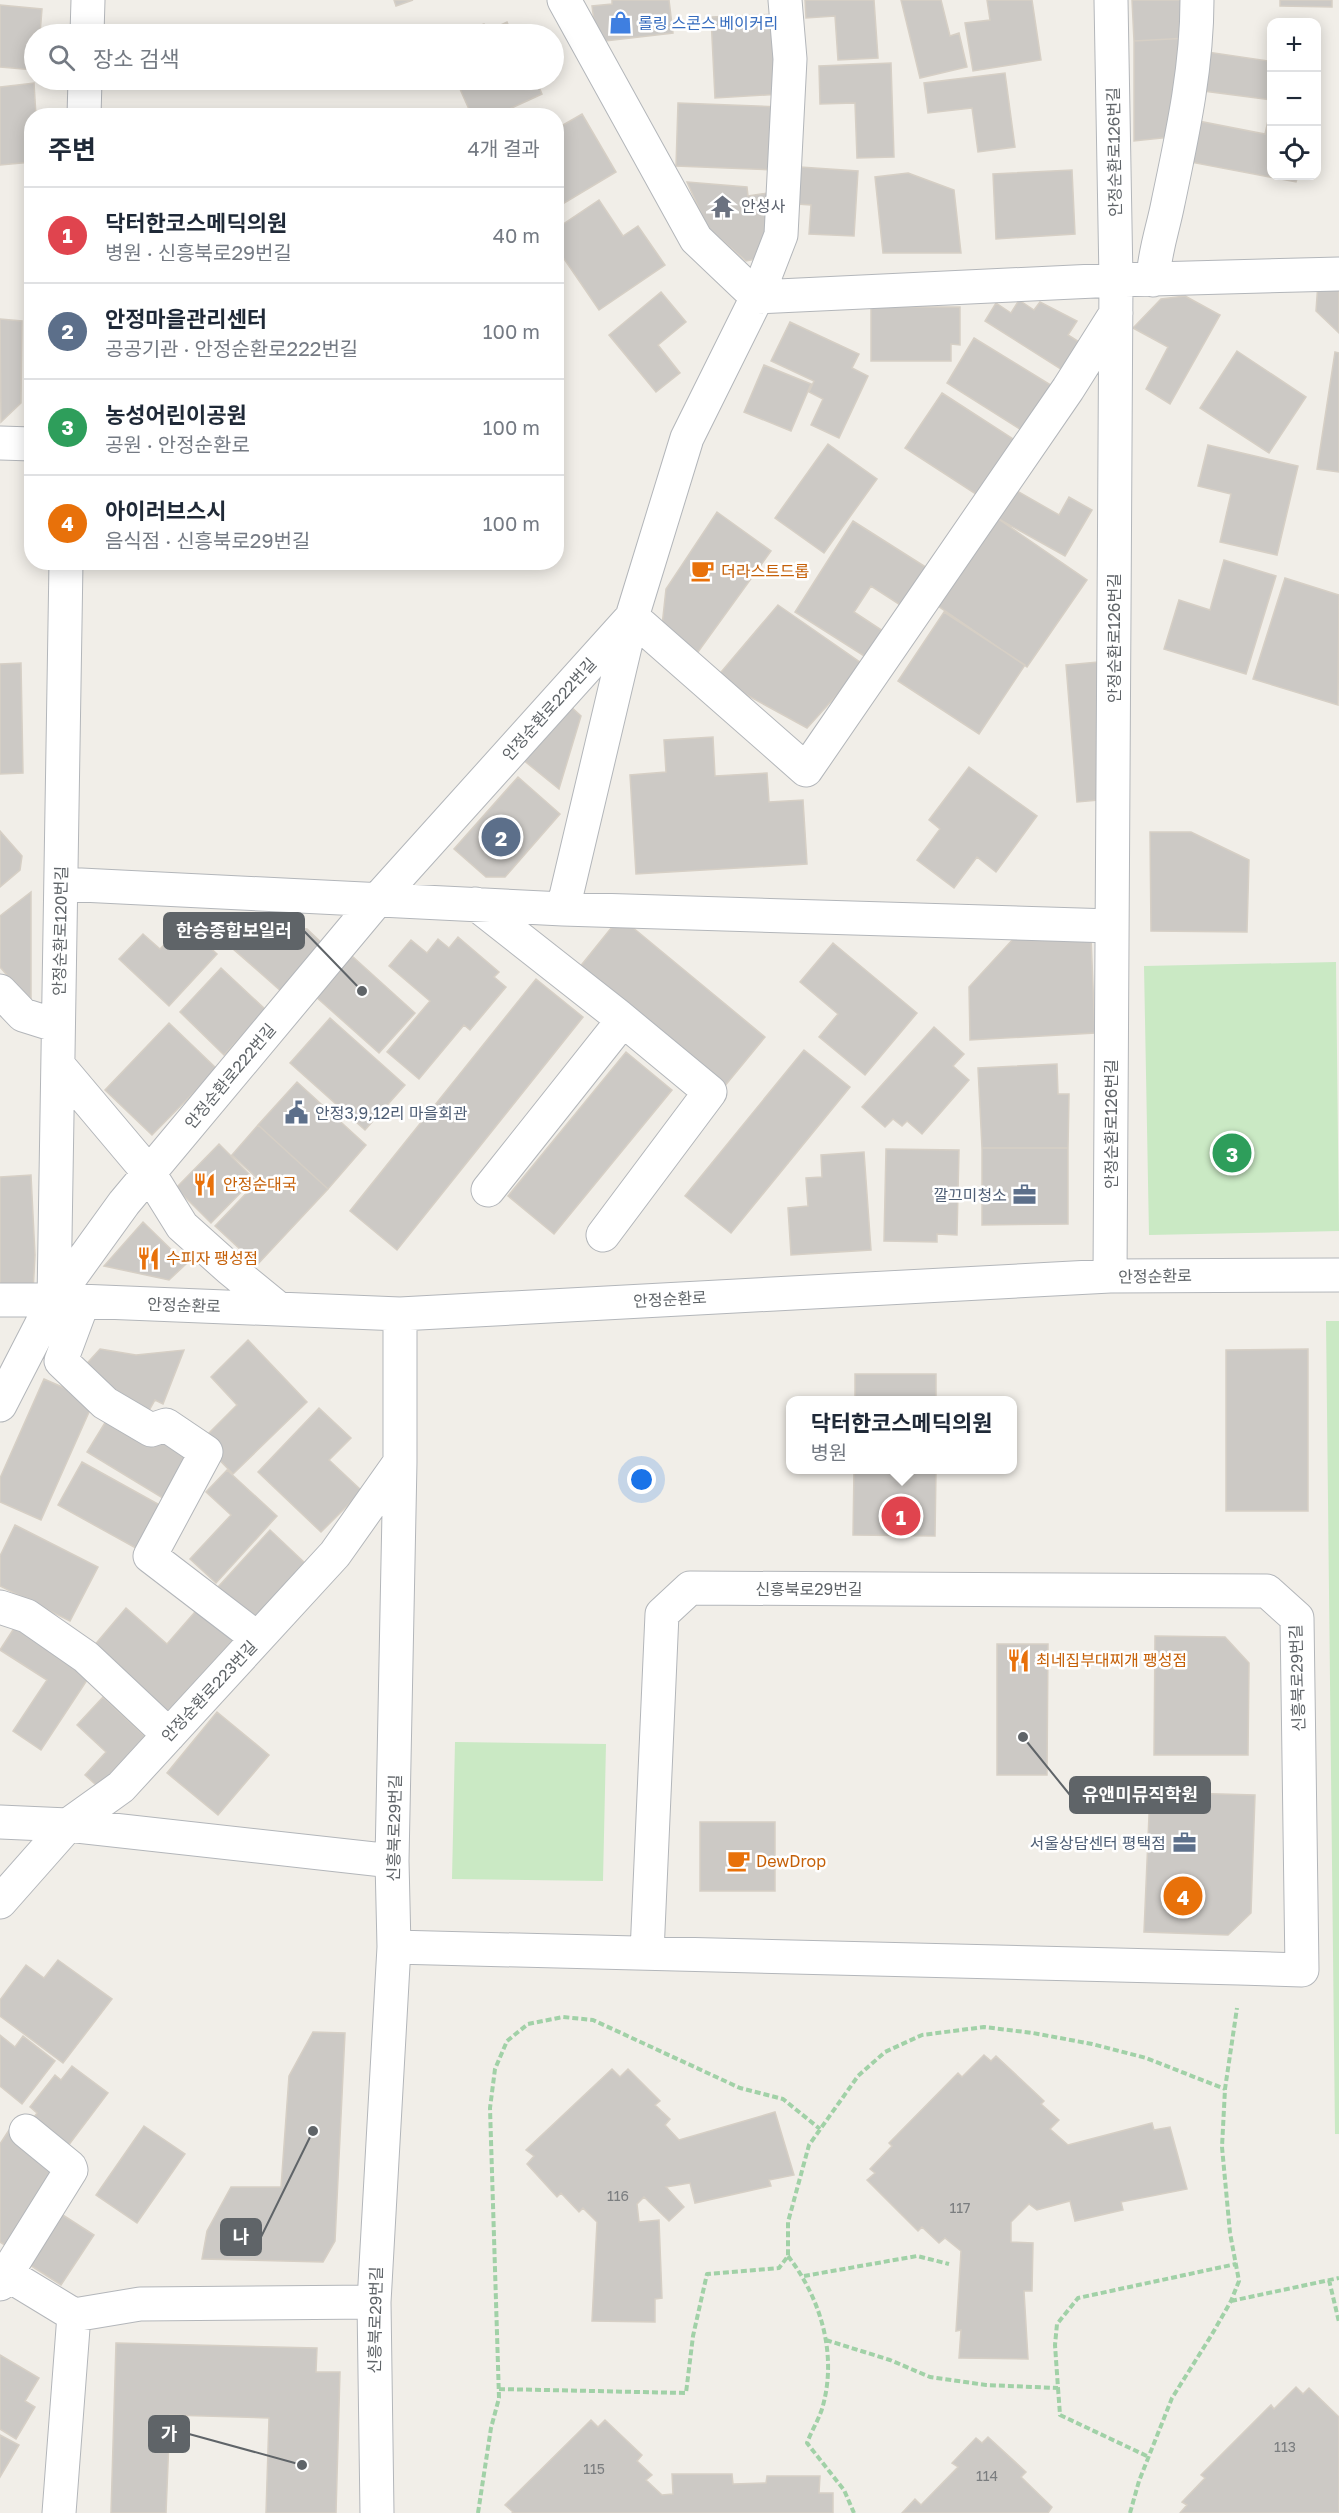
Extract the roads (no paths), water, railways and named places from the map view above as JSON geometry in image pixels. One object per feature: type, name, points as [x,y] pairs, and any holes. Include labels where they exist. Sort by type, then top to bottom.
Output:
[{"type":"street","points":[[87,24],[88,0]]},
{"type":"street","points":[[564,0],[696,239],[757,297],[1116,280],[1339,274]]},
{"type":"street","name":"안정순환로222번길","points":[[69,1301],[124,1203],[378,899],[632,617],[687,438],[757,297],[781,235],[790,59],[785,0]]},
{"type":"street","name":"안정순환로126번길","points":[[1110,1276],[1116,313],[1111,0]]},
{"type":"street","points":[[1154,280],[1154,262],[1168,205],[1192,81],[1197,39],[1197,0]]},
{"type":"street","points":[[84,108],[85,90]]},
{"type":"street","points":[[562,909],[632,617],[806,770],[1068,388],[1116,313]]},
{"type":"street","points":[[0,443],[24,444]]},
{"type":"street","name":"안정순환로120번길","points":[[66,570],[58,1065],[69,1301]]},
{"type":"street","points":[[60,884],[562,909],[1112,926]]},
{"type":"street","points":[[476,904],[710,1092],[603,1235]]},
{"type":"street","points":[[0,991],[23,1015],[58,1026]]},
{"type":"street","points":[[488,1190],[623,1020]]},
{"type":"street","points":[[58,1065],[149,1173],[182,1226],[279,1309]]},
{"type":"street","name":"안정순환로","points":[[0,1300],[400,1314],[1110,1276],[1339,1275]]},
{"type":"street","points":[[0,1405],[69,1301]]},
{"type":"street","points":[[69,1301],[61,1361],[105,1403],[151,1430],[166,1425],[206,1452],[150,1556],[257,1638]]},
{"type":"street","name":"신흥북로29번길","points":[[377,2513],[374,2302],[394,1947],[392,1861],[400,1462],[400,1314]]},
{"type":"street","name":"안정순환로223번길","points":[[0,1902],[68,1826],[121,1786],[335,1554],[400,1462]]},
{"type":"street","name":"신흥북로29번길","points":[[394,1947],[1302,1970],[1298,1618],[1267,1591],[690,1588],[662,1614],[647,1953]]},
{"type":"street","points":[[0,1607],[27,1616],[86,1657],[168,1735]]},
{"type":"street","points":[[0,1822],[68,1826],[392,1861]]},
{"type":"street","points":[[26,2131],[71,2170],[2,2276],[74,2315],[140,2304],[374,2302]]},
{"type":"street","points":[[59,2513],[74,2315]]},
{"type":"place","name":"롤링 스콘스 베이커리","points":[[620,23]]},
{"type":"place","name":"안성사","points":[[723,206]]},
{"type":"place","name":"더라스트드롭","points":[[703,571]]},
{"type":"place","name":"안정마을관리센터","points":[[501,837]]},
{"type":"place","name":"한승종합보일러","points":[[362,991]]},
{"type":"place","name":"안정3,9,12리 마을회관","points":[[297,1113]]},
{"type":"place","name":"농성어린이공원","points":[[1232,1153]]},
{"type":"place","name":"안정순대국","points":[[205,1184]]},
{"type":"place","name":"깔끄미청소","points":[[1025,1195]]},
{"type":"place","name":"수피자 팽성점","points":[[148,1258]]},
{"type":"place","name":"닥터한코스메딕의원","points":[[901,1516]]},
{"type":"place","name":"최네집부대찌개 팽성점","points":[[1018,1660]]},
{"type":"place","name":"유앤미뮤직학원","points":[[1023,1737]]},
{"type":"place","name":"서울상담센터 평택점","points":[[1184,1843]]},
{"type":"place","name":"DewDrop","points":[[738,1861]]},
{"type":"place","name":"아이러브스시","points":[[1183,1896]]},
{"type":"place","name":"나","points":[[313,2131]]},
{"type":"place","name":"가","points":[[302,2465]]}]
